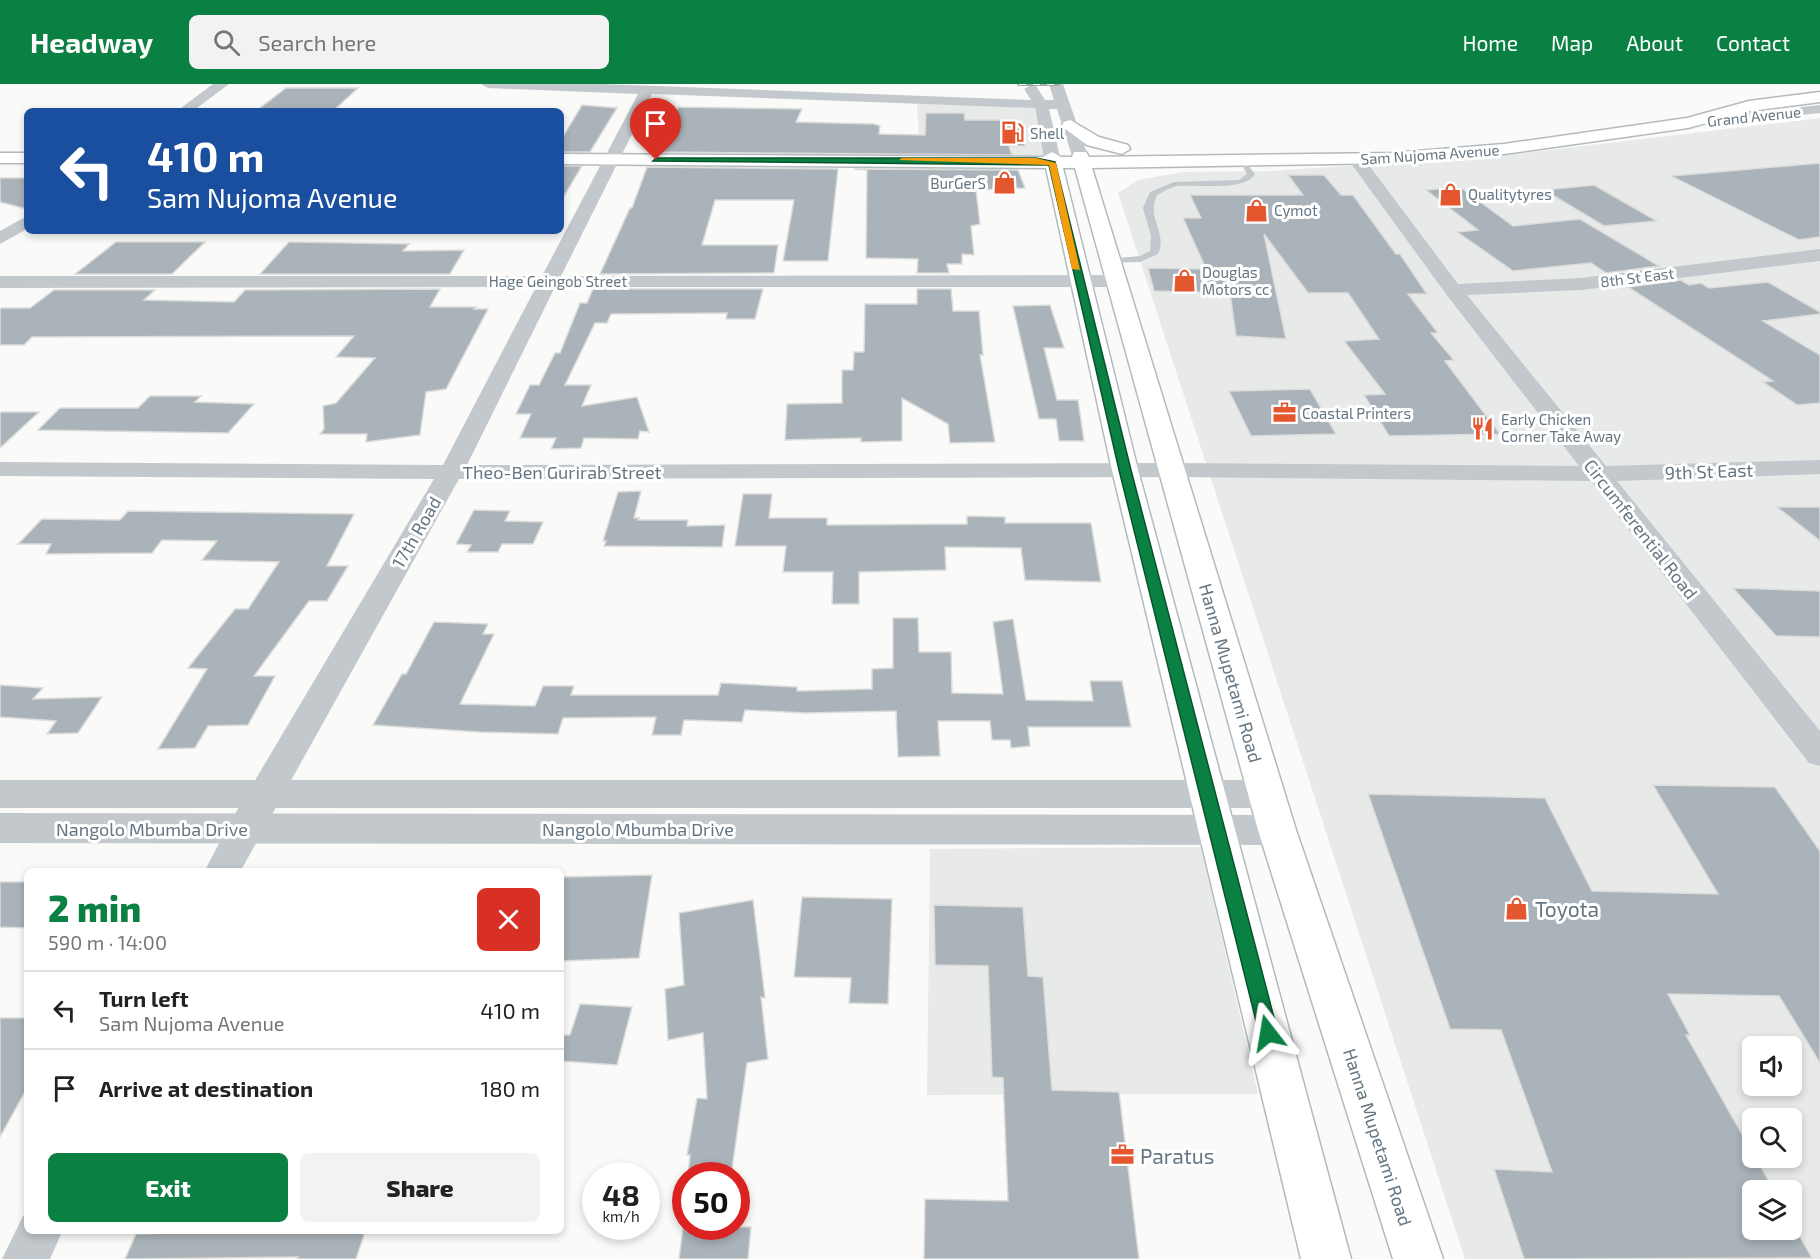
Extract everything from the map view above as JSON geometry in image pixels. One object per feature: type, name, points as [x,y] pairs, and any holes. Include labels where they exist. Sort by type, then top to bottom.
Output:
[{"type":"main road","points":[[1672,109],[1820,91]]},
{"type":"main road","name":"Sam Nujoma Avenue","points":[[1198,160],[1504,149],[1688,123],[1749,106],[1820,97]]},
{"type":"main road","name":"Sam Nujoma Avenue","points":[[564,159],[1062,154],[1244,162],[1353,155],[1535,128]]},
{"type":"main road","points":[[1062,154],[1093,141],[1116,148],[1198,160]]},
{"type":"main road","name":"Hanna Mupetami Road","points":[[1062,154],[1108,187],[1113,271],[1277,830],[1418,1259]]},
{"type":"main road","name":"Hanna Mupetami Road","points":[[1062,154],[1079,280],[1125,470],[1326,1259]]},
{"type":"main road","points":[[0,158],[24,158]]},
{"type":"main road","points":[[1108,187],[1145,170],[1198,160]]},
{"type":"street","points":[[188,108],[222,84]]},
{"type":"street","points":[[488,84],[1063,105]]},
{"type":"street","name":"Hanna Mupetami Road","points":[[1056,84],[1063,105],[1062,154]]},
{"type":"street","points":[[954,102],[1004,95],[1028,85]]},
{"type":"street","name":"Hanna Mupetami Road","points":[[1028,85],[1041,104],[1062,154]]},
{"type":"street","name":"17th Road","points":[[224,868],[244,829],[266,795],[451,472],[647,90]]},
{"type":"street","name":"Grand Avenue","points":[[1688,123],[1820,109]]},
{"type":"street","name":"Circumferential Road","points":[[1353,155],[1453,290],[1820,754]]},
{"type":"street","points":[[0,240],[24,222]]},
{"type":"street","name":"8th St East","points":[[1453,290],[1581,284],[1820,255]]},
{"type":"street","name":"Hage Geingob Street","points":[[0,282],[1079,280],[1113,271]]},
{"type":"street","name":"9th St East","points":[[1172,470],[1598,474],[1820,467]]},
{"type":"street","name":"Theo-Ben Gurirab Street","points":[[0,470],[451,472],[1172,470]]},
{"type":"street","name":"Nangolo Mbumba Drive","points":[[0,794],[266,795],[1212,812],[1277,830]]},
{"type":"street","name":"Nangolo Mbumba Drive","points":[[0,828],[244,829],[1212,812],[1266,794]]},
{"type":"street","points":[[25,1259],[38,1234]]},
{"type":"lane","points":[[1113,271],[1148,257],[1157,249],[1158,243],[1147,208],[1154,194],[1174,184],[1240,182],[1248,179],[1251,174],[1244,162]]},
{"type":"shaded area","points":[[917,104],[1034,107],[1045,157],[920,157]]},
{"type":"shaded area","points":[[1820,118],[1820,1259],[1465,1259],[1118,193],[1138,180],[1183,172],[1271,171],[1498,156]]},
{"type":"shaded area","points":[[1201,847],[1258,1094],[927,1095],[930,849]]},
{"type":"building","points":[[286,88],[358,88],[336,108],[260,108]]},
{"type":"building","points":[[582,105],[617,108],[590,152],[564,152],[564,135]]},
{"type":"building","points":[[679,107],[802,109],[796,122],[874,124],[880,126],[879,134],[925,135],[926,113],[964,113],[965,120],[1018,120],[1025,146],[1009,146],[1012,155],[653,152],[663,128]]},
{"type":"building","points":[[1820,163],[1820,237],[1799,240],[1671,176]]},
{"type":"building","points":[[564,166],[582,166],[564,196]]},
{"type":"building","points":[[647,167],[838,169],[828,261],[783,261],[794,200],[715,200],[702,245],[778,245],[774,273],[600,274],[632,208]]},
{"type":"building","points":[[854,169],[1018,170],[1025,188],[976,190],[980,224],[971,226],[974,255],[962,254],[962,264],[947,264],[949,273],[917,273],[918,259],[866,258],[867,170]]},
{"type":"building","points":[[1288,175],[1324,175],[1341,195],[1353,195],[1396,254],[1400,254],[1427,294],[1408,294],[1438,333],[1431,333],[1454,360],[1445,361],[1500,434],[1389,436],[1364,395],[1385,394],[1344,341],[1379,339],[1348,293],[1308,293],[1264,234],[1286,339],[1236,336],[1230,293],[1154,291],[1148,268],[1206,269],[1183,218],[1201,218],[1190,195],[1303,195]]},
{"type":"building","points":[[0,178],[24,178],[24,208],[0,202]]},
{"type":"building","points":[[1594,185],[1657,221],[1604,226],[1544,190]]},
{"type":"building","points":[[1460,187],[1513,226],[1580,219],[1659,266],[1606,273],[1591,263],[1513,271],[1457,232],[1478,230],[1426,190]]},
{"type":"building","points":[[116,242],[205,242],[172,274],[75,274]]},
{"type":"building","points":[[289,242],[409,244],[403,251],[464,250],[450,274],[260,274]]},
{"type":"building","points":[[1681,280],[1689,285],[1701,283],[1709,288],[1768,282],[1820,312],[1820,314],[1763,321],[1820,355],[1820,403],[1797,405],[1763,382],[1773,381],[1628,287]]},
{"type":"building","points":[[440,289],[430,307],[488,309],[446,389],[426,392],[420,435],[366,442],[367,434],[320,434],[324,429],[323,406],[336,403],[375,358],[336,357],[354,336],[32,337],[24,345],[0,345],[0,308],[30,308],[54,290],[155,290],[144,300],[234,302],[245,290]]},
{"type":"building","points":[[593,289],[763,289],[755,319],[726,319],[727,313],[611,314],[607,323],[595,323],[565,385],[591,385],[582,406],[637,397],[649,432],[640,431],[638,439],[584,438],[581,448],[551,449],[556,438],[520,438],[531,414],[516,414],[530,385],[539,385],[555,353],[560,353],[580,303],[587,303]]},
{"type":"building","points":[[917,289],[951,289],[953,311],[979,311],[983,355],[980,355],[995,442],[950,443],[948,424],[902,398],[902,441],[861,442],[861,438],[785,440],[787,404],[842,403],[842,370],[853,370],[854,352],[864,352],[865,304],[917,304]]},
{"type":"building","points":[[1050,305],[1064,348],[1044,348],[1057,400],[1078,400],[1084,441],[1059,441],[1056,419],[1039,419],[1013,306]]},
{"type":"building","points":[[1310,389],[1336,434],[1251,436],[1229,391]]},
{"type":"building","points":[[150,396],[201,396],[195,402],[254,404],[228,433],[38,430],[60,408],[138,408]]},
{"type":"building","points":[[0,412],[39,412],[0,448]]},
{"type":"building","points":[[641,491],[634,518],[639,518],[638,520],[688,520],[687,526],[725,525],[722,547],[604,546],[606,541],[603,541],[618,492]]},
{"type":"building","points":[[743,494],[772,494],[769,518],[827,518],[827,525],[967,524],[967,516],[1005,517],[1005,523],[1091,523],[1101,582],[1025,580],[1021,548],[945,547],[946,570],[859,572],[859,604],[832,604],[833,572],[783,572],[786,546],[735,546]]},
{"type":"building","points":[[1777,507],[1820,507],[1820,541]]},
{"type":"building","points":[[474,510],[510,511],[505,521],[543,522],[533,544],[502,544],[498,552],[467,552],[471,545],[456,544]]},
{"type":"building","points":[[128,511],[354,514],[327,566],[348,566],[327,601],[309,601],[254,676],[275,676],[248,725],[208,726],[195,748],[158,749],[207,669],[188,668],[235,609],[248,609],[279,562],[202,560],[217,541],[162,540],[152,553],[46,554],[51,544],[18,544],[42,519],[120,520]]},
{"type":"building","points":[[1733,588],[1820,591],[1820,637],[1776,636]]},
{"type":"building","points":[[893,618],[918,618],[919,652],[951,652],[952,693],[1003,694],[993,622],[1013,619],[1026,700],[1093,701],[1090,681],[1122,681],[1131,727],[1028,727],[1030,746],[1011,748],[1010,740],[992,740],[990,721],[938,721],[940,756],[898,757],[896,711],[805,713],[745,710],[742,722],[684,720],[681,735],[652,735],[656,717],[563,718],[558,734],[479,732],[373,725],[402,674],[406,674],[434,622],[488,624],[483,634],[494,634],[460,704],[535,706],[543,686],[574,686],[571,695],[718,695],[721,683],[797,687],[797,691],[872,689],[872,669],[893,668]]},
{"type":"building","points":[[0,685],[43,688],[33,699],[102,697],[78,733],[47,734],[56,721],[0,717]]},
{"type":"building","points":[[1653,785],[1775,787],[1820,851],[1820,1063],[1779,996],[1668,994],[1690,1035],[1686,1035],[1742,1134],[1742,1168],[1761,1168],[1768,1180],[1742,1180],[1742,1240],[1802,1240],[1812,1258],[1524,1259],[1494,1169],[1552,1172],[1501,1030],[1450,1029],[1368,794],[1545,798],[1592,891],[1718,894]]},
{"type":"building","points":[[652,875],[639,958],[564,961],[564,877]]},
{"type":"building","points":[[0,882],[24,882],[24,928],[0,927]]},
{"type":"building","points":[[802,897],[892,899],[888,1004],[849,1003],[851,978],[794,977]]},
{"type":"building","points":[[753,900],[765,998],[761,997],[768,1059],[747,1063],[733,1162],[689,1162],[690,1155],[687,1155],[697,1098],[707,1099],[703,1033],[668,1040],[665,989],[684,985],[679,913]]},
{"type":"building","points":[[934,905],[1023,907],[1028,976],[1043,977],[1052,1090],[1119,1092],[1139,1259],[924,1259],[925,1199],[1008,1201],[1003,1078],[992,1077],[988,966],[935,965]]},
{"type":"building","points":[[580,1004],[632,1007],[617,1065],[564,1061],[564,1035],[570,1035]]},
{"type":"building","points":[[0,1018],[24,1018],[24,1093],[0,1137]]},
{"type":"building","points":[[136,1234],[364,1234],[356,1259],[297,1259],[298,1257],[125,1259]]},
{"type":"building","points":[[681,1240],[750,1240],[748,1259],[679,1259]]},
{"type":"railway","points":[[1019,84],[1058,84]]},
{"type":"slow traffic","points":[[902,160],[1052,163],[1077,269]]},
{"type":"place","name":"Shell","points":[[1012,133]]},
{"type":"place","name":"BurGerS","points":[[1004,183]]},
{"type":"place","name":"Qualitytyres","points":[[1450,194]]},
{"type":"place","name":"Cymot","points":[[1256,210]]},
{"type":"place","name":"Douglas Motors cc","points":[[1184,281]]},
{"type":"place","name":"Coastal Printers","points":[[1284,413]]},
{"type":"place","name":"Early Chicken Corner Take Away","points":[[1483,428]]},
{"type":"place","name":"Toyota","points":[[1517,908]]},
{"type":"place","name":"Paratus","points":[[1122,1155]]},
{"type":"route","points":[[656,160],[1036,161],[1052,163],[1125,470],[1268,1033]]}]
